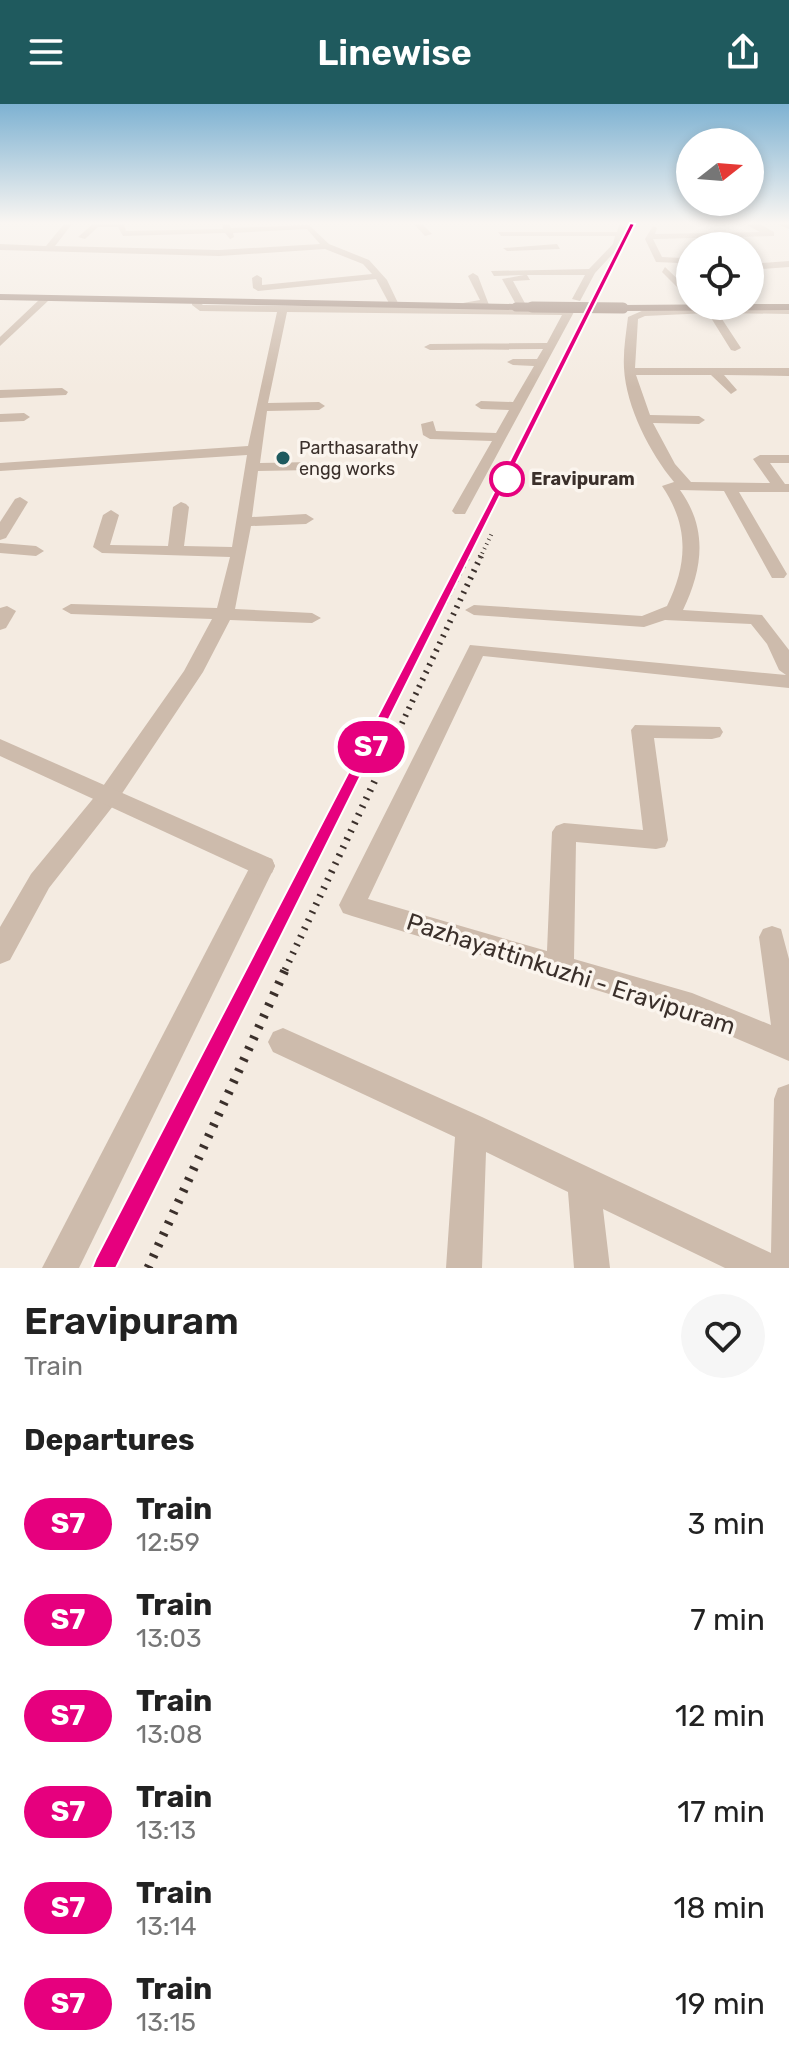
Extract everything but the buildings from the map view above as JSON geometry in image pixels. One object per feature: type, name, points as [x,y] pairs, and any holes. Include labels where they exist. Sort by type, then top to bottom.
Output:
[{"type":"main road","points":[[0,297],[195,303],[623,308],[676,303]]},
{"type":"main road","points":[[764,306],[789,308]]},
{"type":"street","points":[[257,278],[258,288],[355,278]]},
{"type":"street","points":[[379,278],[393,304],[486,303],[474,278]]},
{"type":"street","points":[[577,299],[588,278]]},
{"type":"street","points":[[524,311],[507,279],[541,281]]},
{"type":"street","points":[[0,343],[44,300]]},
{"type":"street","points":[[195,303],[200,308],[282,310],[569,312],[460,511]]},
{"type":"street","points":[[764,306],[789,308]]},
{"type":"street","points":[[764,309],[789,308]]},
{"type":"street","points":[[0,952],[40,881],[109,795],[193,672],[225,612],[239,552],[261,407],[282,310]]},
{"type":"street","points":[[676,312],[639,313],[633,317],[630,371],[644,419],[677,478],[688,487]]},
{"type":"street","points":[[718,320],[735,348]]},
{"type":"street","points":[[430,347],[551,346]]},
{"type":"street","points":[[676,355],[681,371]]},
{"type":"street","points":[[513,362],[541,363]]},
{"type":"street","points":[[630,371],[784,372],[789,384]]},
{"type":"street","points":[[714,371],[731,390]]},
{"type":"street","points":[[0,394],[62,392]]},
{"type":"street","points":[[481,405],[517,406]]},
{"type":"street","points":[[261,407],[319,406]]},
{"type":"street","points":[[0,418],[24,417]]},
{"type":"street","points":[[644,419],[699,420]]},
{"type":"street","points":[[428,424],[430,435],[466,429],[501,437]]},
{"type":"street","points":[[0,467],[254,458],[312,466]]},
{"type":"street","points":[[785,488],[760,459],[789,459]]},
{"type":"street","points":[[474,610],[644,622],[674,609],[680,599],[695,548],[680,500],[669,486],[785,488]]},
{"type":"street","points":[[729,487],[778,574]]},
{"type":"street","points":[[0,535],[20,502]]},
{"type":"street","points":[[175,552],[181,507]]},
{"type":"street","points":[[111,515],[101,547],[108,550],[239,552]]},
{"type":"street","points":[[243,522],[306,519]]},
{"type":"street","points":[[0,548],[36,551]]},
{"type":"street","points":[[71,609],[150,613],[225,612],[312,618]]},
{"type":"street","points":[[663,614],[756,619],[776,642],[789,670]]},
{"type":"street","points":[[765,632],[789,636]]},
{"type":"street","name":"Pazhayattinkuzhi - Eravipuram","points":[[789,682],[477,649],[352,905],[692,1006],[789,1046]]},
{"type":"street","points":[[560,967],[564,832],[656,840],[642,730],[712,732]]},
{"type":"street","points":[[0,747],[263,866],[60,1268]]},
{"type":"street","points":[[772,937],[785,997],[789,1046]]},
{"type":"street","points":[[283,1042],[763,1268]]},
{"type":"street","points":[[788,1268],[789,1099]]},
{"type":"street","points":[[464,1268],[471,1128]]},
{"type":"street","points":[[584,1183],[592,1268]]},
{"type":"railway","points":[[537,418],[605,278]]},
{"type":"railway","points":[[468,556],[537,418]]},
{"type":"railway","points":[[480,558],[492,533]]},
{"type":"railway","points":[[375,738],[468,556]]},
{"type":"railway","points":[[395,738],[481,556]]},
{"type":"railway","points":[[258,970],[377,736]]},
{"type":"railway","points":[[285,970],[396,736]]},
{"type":"railway","points":[[106,1268],[259,968]]},
{"type":"railway","points":[[148,1268],[286,968]]},
{"type":"train","name":"S7","points":[[106,1268],[605,278]]},
{"type":"place","name":"Parthasarathy engg works","points":[[283,458]]},
{"type":"place","name":"Eravipuram","points":[[507,479]]}]
